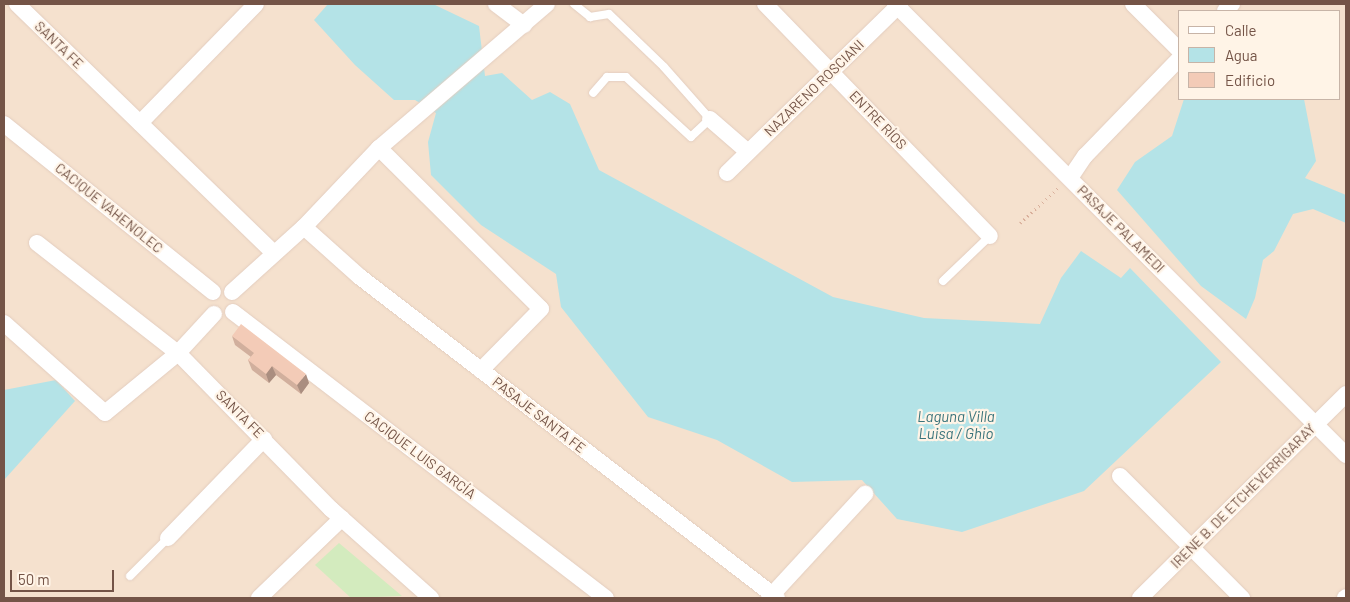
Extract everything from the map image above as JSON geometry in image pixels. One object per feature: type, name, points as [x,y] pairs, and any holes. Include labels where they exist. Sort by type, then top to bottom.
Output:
[{"type":"street","name":"SANTA FE","points":[[17,4],[274,253]]},
{"type":"street","points":[[140,123],[256,4]]},
{"type":"street","points":[[496,4],[524,25]]},
{"type":"street","points":[[232,292],[304,226],[379,148],[547,4]]},
{"type":"street","name":"ENTRE RÍOS","points":[[765,4],[990,236]]},
{"type":"street","points":[[1133,4],[1178,49]]},
{"type":"street","name":"NAZARENO ROSCIANI","points":[[727,173],[898,5]]},
{"type":"street","name":"PASAJE PALAMEDI","points":[[898,5],[1346,454]]},
{"type":"street","points":[[1070,178],[1085,156],[1178,60]]},
{"type":"street","points":[[710,119],[748,152]]},
{"type":"street","name":"CACIQUE VAHENOLEC","points":[[4,124],[213,292]]},
{"type":"street","points":[[379,148],[541,309],[481,370]]},
{"type":"street","name":"PASAJE SANTA FE","points":[[304,226],[360,277],[773,597]]},
{"type":"street","name":"SANTA FE","points":[[38,243],[178,354],[342,518],[426,597]]},
{"type":"street","points":[[226,289],[232,292],[236,298],[233,312],[224,317],[214,314],[210,307],[213,292],[226,289]]},
{"type":"street","name":"CACIQUE LUIS GARCÍA","points":[[233,312],[606,598]]},
{"type":"street","points":[[4,323],[105,413],[178,354],[214,314]]},
{"type":"street","name":"IRENE B. DE ETCHEVERRIGARAY","points":[[1140,598],[1346,394]]},
{"type":"street","points":[[168,538],[264,438]]},
{"type":"street","points":[[1120,476],[1242,598]]},
{"type":"street","points":[[773,597],[865,494]]},
{"type":"street","points":[[259,598],[342,518]]},
{"type":"lane","points":[[574,4],[590,17],[610,14],[664,67],[710,119],[691,137],[626,77],[607,77],[593,93]]},
{"type":"lane","points":[[943,281],[990,236]]},
{"type":"lane","points":[[130,576],[168,538]]},
{"type":"path","points":[[1020,223],[1070,178]]},
{"type":"shaded area","points":[[4,4],[1346,4],[1346,598],[4,598]]},
{"type":"green space","points":[[339,543],[402,596],[351,598],[315,565]]},
{"type":"water","name":"Laguna Villa Luisa / Ghio","points":[[328,4],[433,4],[479,26],[485,76],[502,73],[532,100],[550,92],[570,104],[599,170],[833,297],[924,318],[1040,324],[1061,278],[1081,251],[1121,278],[1130,268],[1221,362],[1084,491],[962,532],[897,519],[862,480],[792,482],[717,440],[648,417],[561,307],[556,274],[481,225],[431,175],[428,142],[436,113],[415,100],[394,100],[355,65],[314,20]]},
{"type":"water","points":[[1184,100],[1304,100],[1316,161],[1305,178],[1346,195],[1346,223],[1313,209],[1293,214],[1274,251],[1263,260],[1255,298],[1246,319],[1201,286],[1117,190],[1135,162],[1172,136]]},
{"type":"water","points":[[56,380],[75,401],[4,480],[4,390]]},
{"type":"building","points":[[241,324],[306,374],[297,385],[272,366],[266,374],[248,360],[254,353],[232,336]]}]
